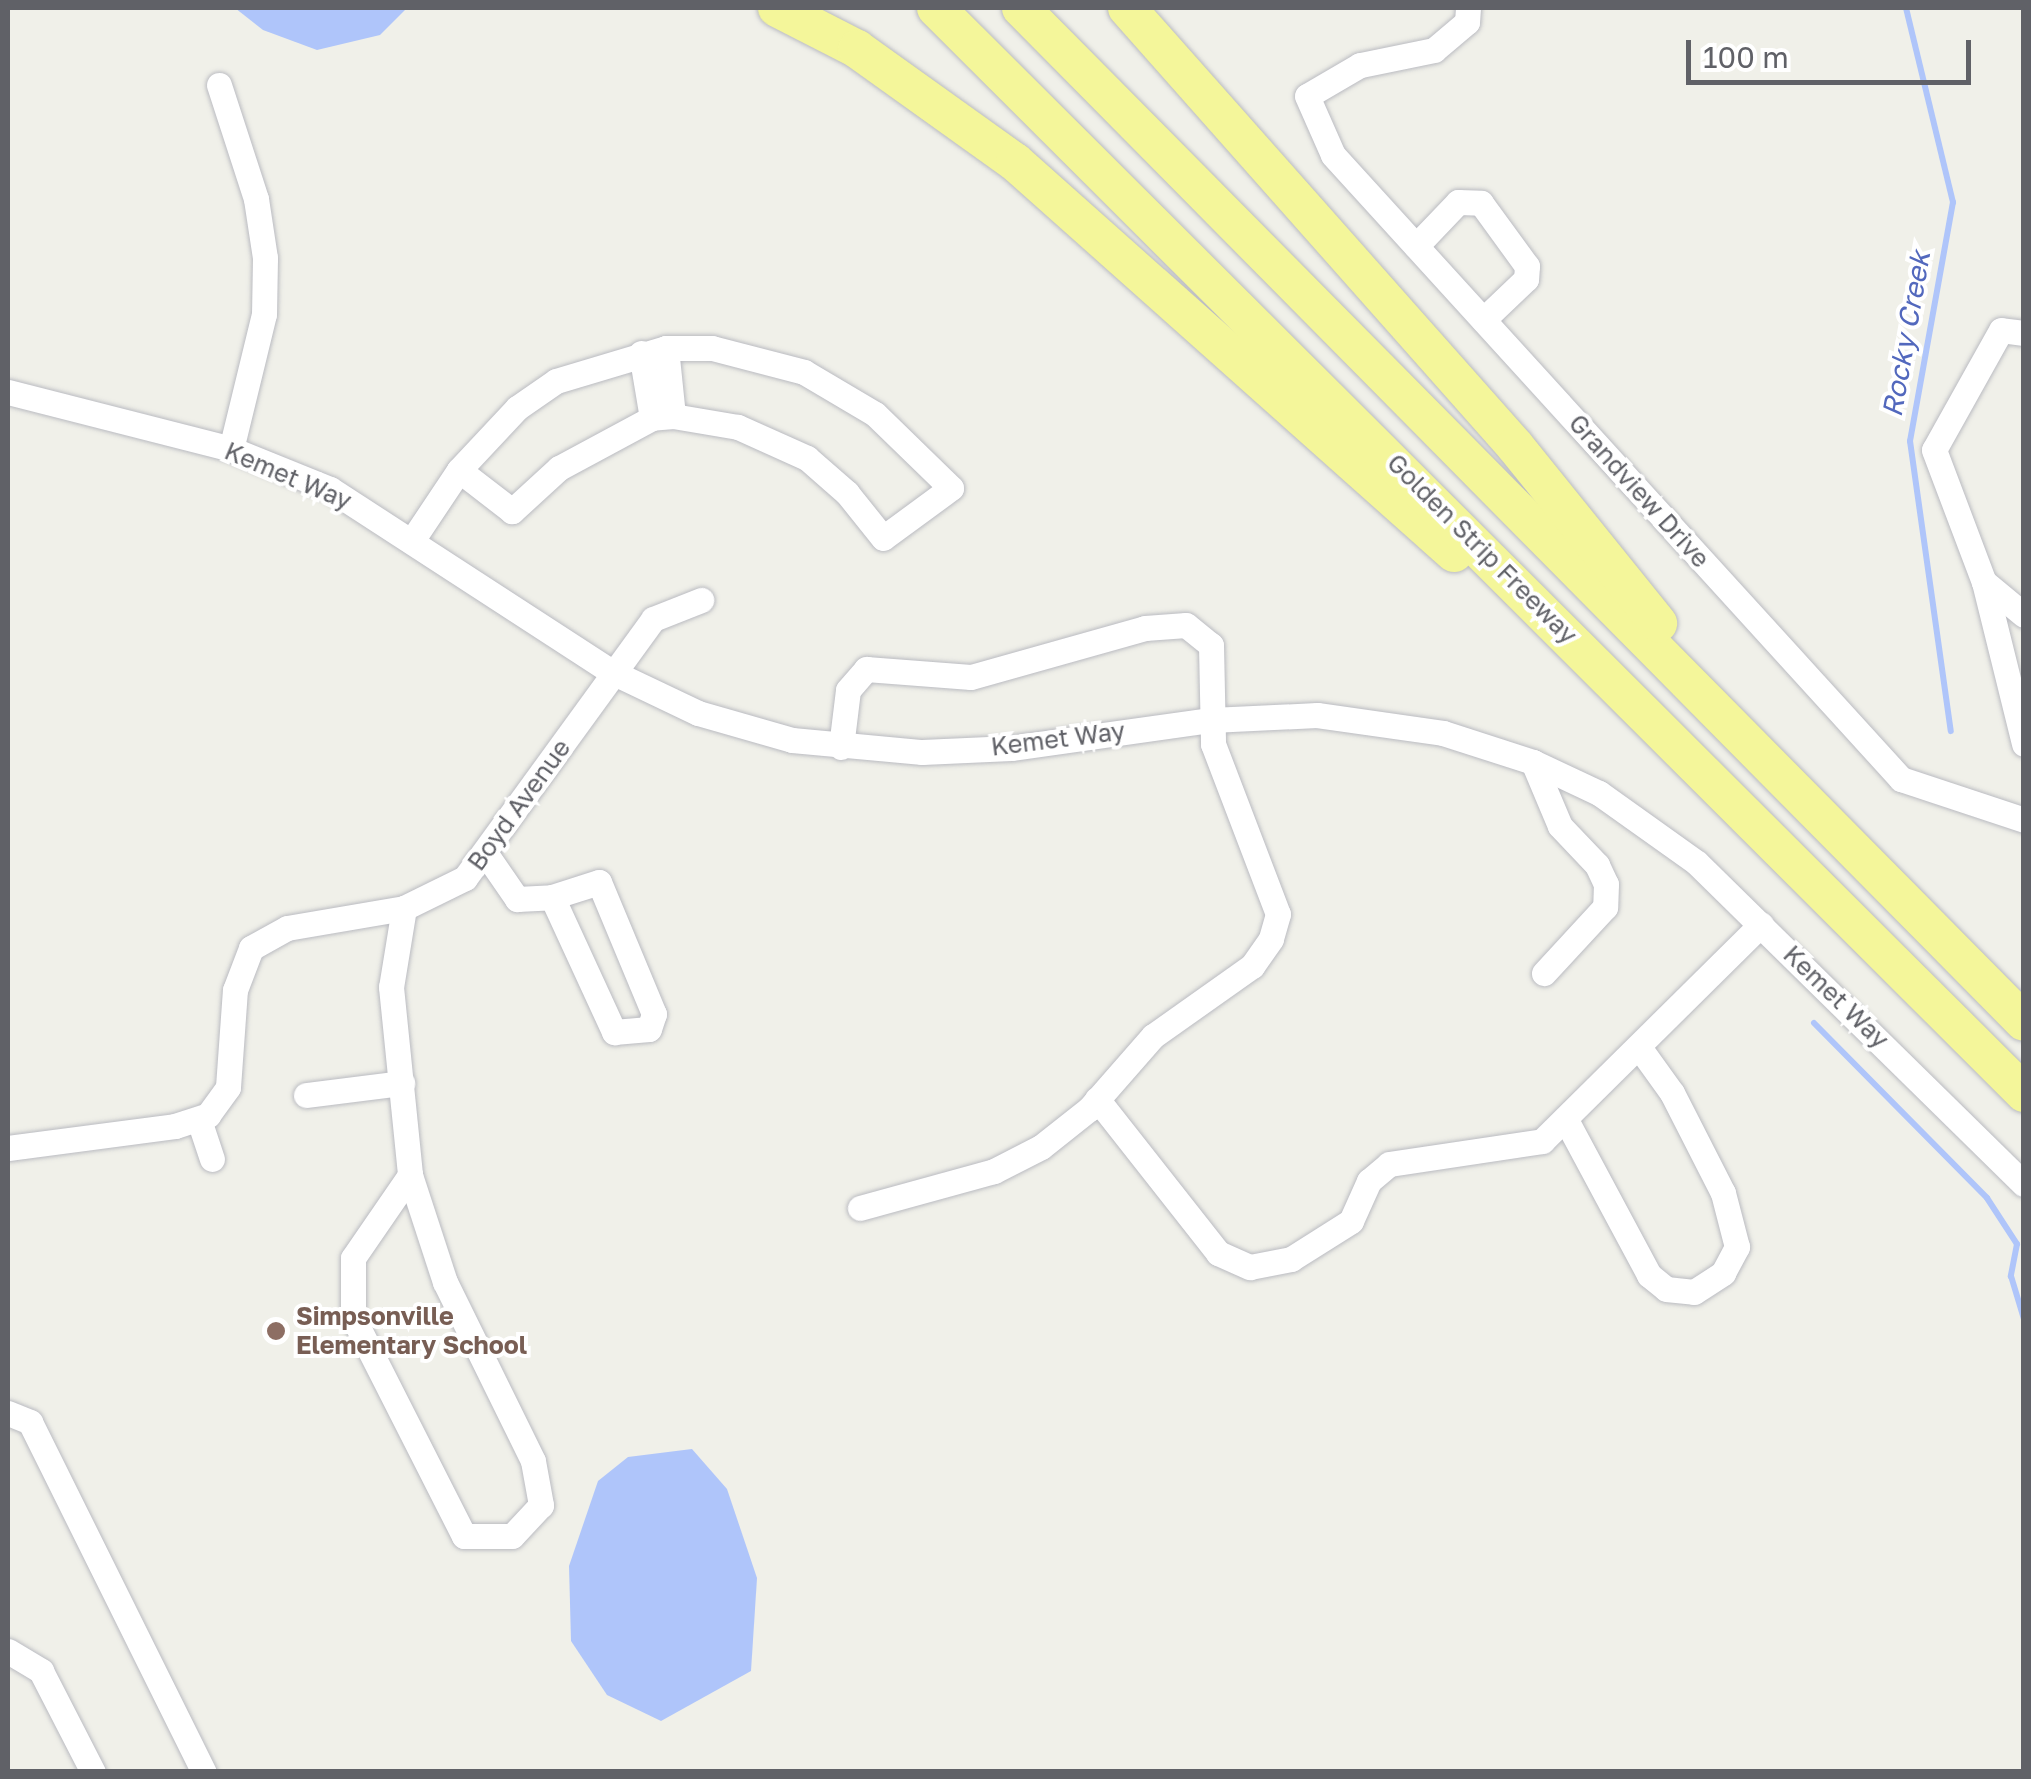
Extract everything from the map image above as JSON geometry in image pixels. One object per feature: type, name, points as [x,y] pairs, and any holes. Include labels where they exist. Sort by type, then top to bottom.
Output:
[{"type":"highway","points":[[777,8],[857,49],[1015,162],[1242,370],[1672,740]]},
{"type":"highway","name":"Golden Strip Freeway","points":[[936,8],[2024,1093]]},
{"type":"highway","name":"Golden Strip Freeway","points":[[1021,8],[2024,1022]]},
{"type":"highway","points":[[1126,8],[1515,446],[1795,792]]},
{"type":"street","name":"Grandview Drive","points":[[1468,8],[1467,22],[1434,50],[1360,64],[1307,96],[1333,155],[1901,778],[2024,820]]},
{"type":"street","points":[[219,85],[256,199],[265,258],[264,314],[231,449]]},
{"type":"street","points":[[1416,246],[1458,202],[1481,203],[1527,266],[1526,279],[1483,320]]},
{"type":"street","points":[[2024,333],[2000,330],[1934,450],[1984,582],[2024,744]]},
{"type":"street","points":[[413,539],[459,470],[488,434],[556,382],[654,350],[712,348],[804,372],[875,414],[951,488],[883,538],[848,492],[807,458],[738,427],[662,417],[559,468],[512,511],[459,470]]},
{"type":"street","points":[[654,350],[662,417]]},
{"type":"street","name":"Kemet Way","points":[[8,392],[231,449],[330,489],[413,539],[612,672],[698,713],[842,747],[1011,748],[1211,720],[1374,719],[1533,762],[1599,793],[1697,863],[2024,1184]]},
{"type":"street","points":[[1984,582],[2024,615]]},
{"type":"street","name":"Boyd Avenue","points":[[200,1120],[228,1087],[235,990],[252,948],[287,928],[404,908],[442,894],[486,854],[653,618],[700,600]]},
{"type":"street","points":[[842,747],[848,690],[866,669],[971,677],[1186,625],[1212,646],[1213,744],[1278,914],[1271,940],[1252,966],[1152,1036],[1097,1099],[1041,1147],[994,1171],[860,1208]]},
{"type":"street","points":[[1533,762],[1560,826],[1597,865],[1606,884],[1605,907],[1544,972]]},
{"type":"street","points":[[486,854],[517,899],[552,897],[600,882],[654,1014],[650,1029],[614,1032],[552,897]]},
{"type":"street","points":[[404,908],[391,987],[410,1174],[445,1282],[533,1461],[541,1505],[512,1536],[464,1536],[353,1317],[353,1258],[410,1174]]},
{"type":"street","points":[[1097,1099],[1218,1253],[1250,1267],[1290,1259],[1332,1238],[1351,1221],[1369,1181],[1389,1164],[1518,1149],[1542,1141],[1761,924]]},
{"type":"street","points":[[1566,1120],[1649,1275],[1666,1289],[1694,1292],[1724,1273],[1737,1247],[1723,1193],[1672,1093],[1638,1047]]},
{"type":"street","points":[[306,1094],[402,1083]]},
{"type":"street","points":[[8,1148],[200,1120],[212,1159]]},
{"type":"street","points":[[8,1413],[30,1422],[204,1772]]},
{"type":"street","points":[[8,1650],[40,1672],[92,1772]]},
{"type":"water","points":[[235,8],[407,8],[380,35],[317,50],[263,30]]},
{"type":"water","points":[[692,1449],[727,1489],[757,1578],[751,1671],[661,1721],[607,1695],[571,1641],[569,1566],[598,1481],[628,1457]]},
{"type":"waterway","name":"Rocky Creek","points":[[1906,8],[1953,202],[1910,441],[1951,731]]},
{"type":"waterway","name":"Rocky Creek","points":[[1814,1023],[1987,1198],[2017,1244],[2011,1276],[2024,1319]]},
{"type":"waterway","name":"Rocky Creek","points":[[2024,1363],[2024,1397]]},
{"type":"place","name":"Simpsonville Elementary School","points":[[276,1331]]}]
